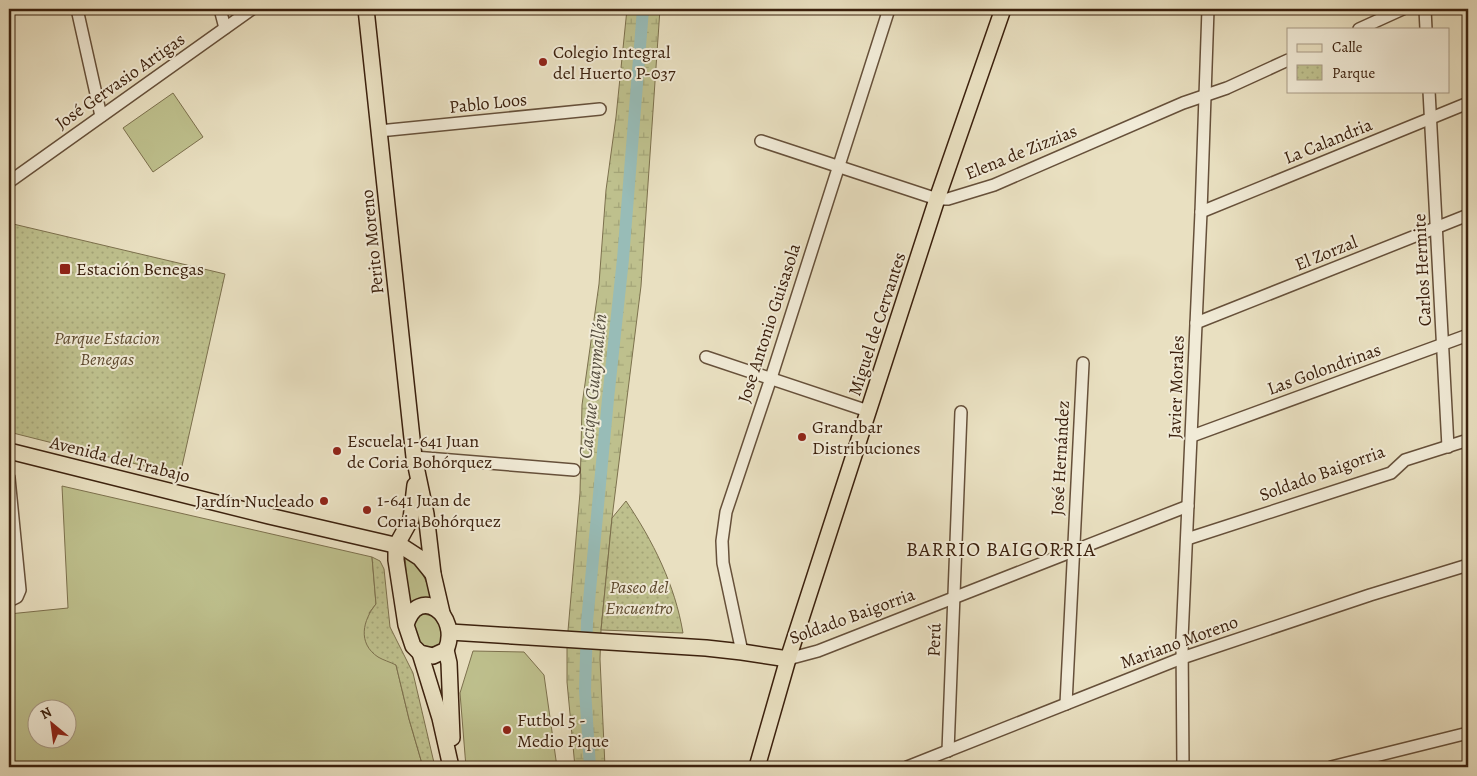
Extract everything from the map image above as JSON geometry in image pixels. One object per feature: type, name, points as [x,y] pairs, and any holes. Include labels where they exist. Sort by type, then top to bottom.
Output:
[{"type":"main road","name":"Perito Moreno","points":[[366,9],[414,464],[414,498],[411,519],[396,546],[408,550],[420,558],[433,574]]},
{"type":"main road","name":"Miguel de Cervantes","points":[[757,767],[788,659],[868,411],[937,199],[1003,9]]},
{"type":"main road","name":"Avenida del Trabajo","points":[[9,451],[396,546]]},
{"type":"main road","name":"Perito Moreno","points":[[414,464],[426,514],[433,574],[442,613]]},
{"type":"main road","points":[[396,546],[396,560],[406,625],[413,646],[420,653],[440,718],[452,767]]},
{"type":"main road","points":[[406,625],[413,610],[420,607],[432,607],[442,613],[450,632],[450,641],[446,650],[449,663],[452,767]]},
{"type":"main road","name":"Soldado Baigorria","points":[[450,632],[742,652],[788,659]]},
{"type":"main road","points":[[420,653],[433,656],[446,650]]},
{"type":"street","points":[[77,9],[101,116]]},
{"type":"street","points":[[220,9],[225,28]]},
{"type":"street","name":"José Gervasio Artigas","points":[[9,182],[252,9]]},
{"type":"street","name":"Jose Antonio Guisasola","points":[[742,652],[724,574],[722,553],[726,512],[889,9]]},
{"type":"street","name":"Javier Morales","points":[[1183,767],[1182,658],[1208,9]]},
{"type":"street","points":[[1361,28],[1404,9]]},
{"type":"street","points":[[1425,9],[1426,28]]},
{"type":"street","name":"Elena de Zizzias","points":[[761,141],[937,199],[948,199],[994,185],[1183,103],[1227,88],[1287,60]]},
{"type":"street","name":"Carlos Hermite","points":[[1429,92],[1448,447]]},
{"type":"street","name":"La Calandria","points":[[1201,212],[1468,104]]},
{"type":"street","name":"Pablo Loos","points":[[379,132],[600,109]]},
{"type":"street","name":"El Zorzal","points":[[1196,323],[1468,215]]},
{"type":"street","name":"Las Golondrinas","points":[[1192,436],[1468,335]]},
{"type":"street","points":[[706,357],[868,411]]},
{"type":"street","name":"José Hernández","points":[[1066,704],[1082,363]]},
{"type":"street","name":"Perú","points":[[948,750],[961,412]]},
{"type":"street","name":"Soldado Baigorria","points":[[1187,539],[1391,473],[1405,460],[1468,440]]},
{"type":"street","points":[[414,464],[574,470]]},
{"type":"street","points":[[9,478],[20,590],[13,599]]},
{"type":"street","name":"Soldado Baigorria","points":[[788,659],[818,651],[1188,506]]},
{"type":"street","name":"Mariano Moreno","points":[[906,767],[1182,658],[1370,595],[1468,565]]},
{"type":"street","points":[[1331,767],[1468,733]]},
{"type":"green space","points":[[627,9],[660,9],[641,286],[612,518],[601,630],[600,659],[605,767],[575,767],[567,682],[567,642],[580,493],[582,405],[599,284],[606,190],[616,117]]},
{"type":"green space","points":[[173,93],[203,137],[153,172],[123,128]]},
{"type":"green space","name":"Parque Estacion Benegas","points":[[9,223],[225,274],[180,475],[9,432]]},
{"type":"green space","points":[[62,486],[372,557],[376,604],[369,613],[396,665],[423,767],[9,767],[9,678],[11,678],[9,614],[68,608]]},
{"type":"green space","name":"Paseo del Encuentro","points":[[626,501],[662,564],[675,598],[683,633],[601,630],[612,518]]},
{"type":"green space","points":[[405,553],[418,564],[435,601],[408,606]]},
{"type":"green space","points":[[372,557],[380,561],[384,569],[390,627],[413,673],[435,767],[423,767],[396,665],[378,657],[367,645],[364,631],[365,624],[376,604]]},
{"type":"green space","points":[[424,614],[435,617],[443,629],[442,642],[437,646],[428,647],[420,643],[414,626],[416,619]]},
{"type":"green space","name":"Futbol 5 - Medio Pique","points":[[473,651],[524,652],[544,675],[557,767],[466,767],[460,693]]},
{"type":"waterway","name":"Cacique Guaymallén","points":[[590,767],[585,690],[587,622],[623,259],[643,9]]},
{"type":"place","name":"Colegio Integral del Huerto P-037","points":[[543,62]]},
{"type":"place","name":"Estación Benegas","points":[[65,269]]},
{"type":"place","name":"Grandbar Distribuciones","points":[[802,437]]},
{"type":"place","name":"Escuela 1-641 Juan de Coria Bohórquez","points":[[337,451]]},
{"type":"place","name":"Jardín Nucleado","points":[[324,501]]},
{"type":"place","name":"1-641 Juan de Coria Bohórquez","points":[[367,510]]},
{"type":"place","name":"Futbol 5 - Medio Pique","points":[[507,730]]},
{"type":"district","name":"BARRIO BAIGORRIA","points":[[1001,549]]}]
